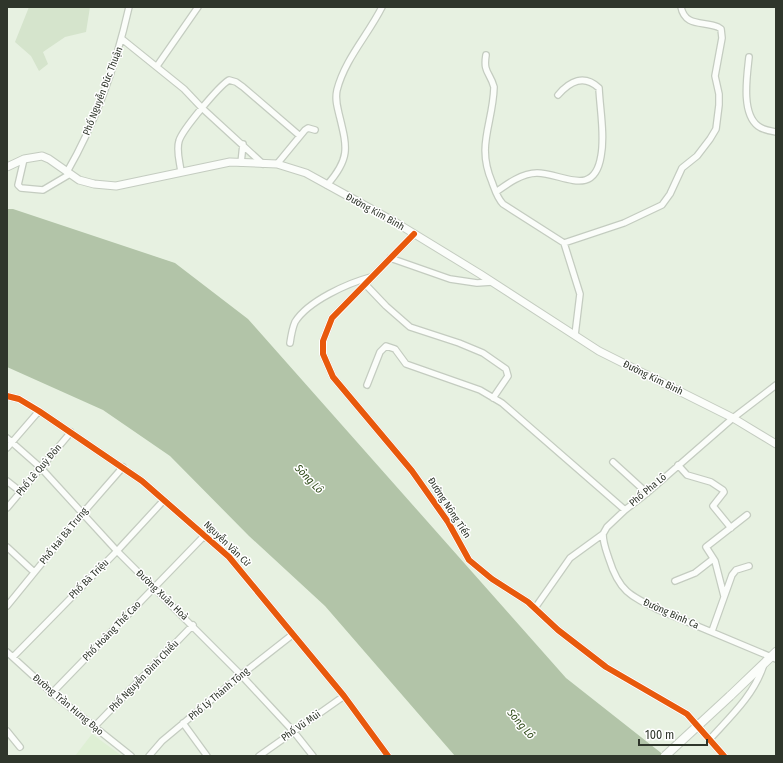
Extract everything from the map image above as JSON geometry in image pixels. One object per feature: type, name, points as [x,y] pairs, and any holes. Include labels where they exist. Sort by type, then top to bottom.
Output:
[{"type":"highway","points":[[665,756],[774,656]]},
{"type":"main road","name":"Đường Kim Bình","points":[[7,167],[24,159],[37,156],[49,158],[69,173],[83,181],[116,186],[216,164],[277,164],[306,173],[395,222],[493,282],[605,354],[733,418],[776,444]]},
{"type":"street","name":"Phố Nguyễn Đức Thuận","points":[[69,173],[100,104],[122,39],[129,7]]},
{"type":"street","points":[[158,66],[198,7]]},
{"type":"street","points":[[327,185],[339,172],[346,150],[336,98],[340,80],[361,38],[373,24],[382,7]]},
{"type":"street","points":[[564,243],[624,223],[662,205],[670,194],[682,168],[697,156],[714,134],[720,99],[715,76],[722,34],[721,29],[716,26],[690,21],[685,17],[681,7]]},
{"type":"street","points":[[122,39],[158,66],[264,164]]},
{"type":"street","points":[[486,55],[485,71],[494,87],[484,152],[486,166],[496,192],[504,204],[564,243],[580,294],[575,336]]},
{"type":"street","points":[[749,57],[746,82],[749,108],[754,122],[758,126],[776,132]]},
{"type":"street","points":[[181,172],[178,149],[179,139],[202,108],[227,81],[233,80],[243,87],[300,136]]},
{"type":"street","points":[[496,192],[520,177],[530,174],[547,174],[578,182],[584,181],[594,174],[598,167],[602,150],[599,88],[593,82],[583,80],[570,84],[558,96]]},
{"type":"street","points":[[277,164],[308,128],[314,130]]},
{"type":"street","points":[[241,163],[243,144]]},
{"type":"street","points":[[24,159],[18,185],[20,188],[43,190],[69,173]]},
{"type":"street","name":"Đường Nông Tiến","points":[[414,234],[340,309],[326,330],[323,342],[323,354],[333,377],[412,471],[448,522],[469,560],[492,579],[535,608],[558,630],[606,667],[687,714],[724,756]]},
{"type":"street","points":[[390,258],[450,279],[493,282]]},
{"type":"street","points":[[479,282],[480,274]]},
{"type":"street","points":[[290,343],[296,322],[304,312],[346,286],[372,277]]},
{"type":"street","points":[[365,284],[386,306],[410,327],[459,343],[483,353],[506,370],[508,376],[493,398]]},
{"type":"street","points":[[367,384],[380,352],[386,346],[395,349],[406,364],[480,390],[502,403],[523,423],[562,454],[624,510]]},
{"type":"street","name":"Phố Pha Lô","points":[[535,608],[570,558],[603,534],[607,527],[624,510],[647,493],[733,418],[776,385]]},
{"type":"street","name":"Nguyễn Văn Cừ","points":[[7,396],[39,411],[123,467],[205,535],[244,574],[292,635],[344,696],[388,756]]},
{"type":"street","points":[[7,448],[39,411]]},
{"type":"street","name":"Phố Lê Quý Đôn","points":[[7,508],[71,432]]},
{"type":"street","name":"Đường Xuân Hoà","points":[[7,438],[41,468],[117,551],[241,675],[294,732],[313,756]]},
{"type":"street","points":[[613,462],[647,493]]},
{"type":"street","points":[[678,465],[687,475],[711,482],[723,490],[724,492],[713,506],[731,528]]},
{"type":"street","name":"Phố Hai Bà Trưng","points":[[7,606],[82,514],[123,467]]},
{"type":"street","points":[[7,481],[21,492]]},
{"type":"street","name":"Phố Bà Triệu","points":[[13,656],[117,551],[164,500]]},
{"type":"street","points":[[724,596],[713,559],[706,547],[746,515]]},
{"type":"street","name":"Đường Bình Ca","points":[[603,534],[603,541],[614,576],[620,586],[644,603],[774,656]]},
{"type":"street","name":"Phố Hoàng Thế Cao","points":[[52,693],[205,535]]},
{"type":"street","points":[[7,547],[34,572]]},
{"type":"street","points":[[675,581],[695,573],[713,559]]},
{"type":"street","points":[[712,631],[734,572],[749,566]]},
{"type":"street","name":"Phố Nguyễn Đình Chiểu","points":[[94,727],[193,626]]},
{"type":"street","name":"Phố Lý Thánh Tông","points":[[149,756],[162,741],[183,723],[292,635]]},
{"type":"street","name":"Đường Trần Hưng Đạo","points":[[7,652],[52,693],[131,756]]},
{"type":"street","points":[[710,739],[735,712],[746,697],[764,664]]},
{"type":"street","name":"Phố Vũ Mùi","points":[[259,756],[344,696]]},
{"type":"street","points":[[183,723],[206,756]]},
{"type":"street","points":[[7,731],[20,747]]},
{"type":"shaded area","points":[[29,7],[90,7],[86,32],[65,37],[43,52],[48,64],[39,71],[31,56],[15,42]]},
{"type":"shaded area","points":[[92,734],[122,756],[75,756]]},
{"type":"water","name":"Sông Lô","points":[[7,209],[13,209],[175,263],[248,319],[566,678],[665,756],[455,756],[325,606],[249,536],[170,456],[103,410],[7,367]]},
{"type":"cycle path","points":[[414,234],[332,318],[323,341],[323,354],[333,377],[412,471],[448,522],[469,560],[492,579],[528,602],[558,630],[606,667],[687,714],[724,756]]},
{"type":"cycle path","points":[[7,396],[19,399],[39,411],[142,481],[229,557],[344,696],[388,756]]}]
